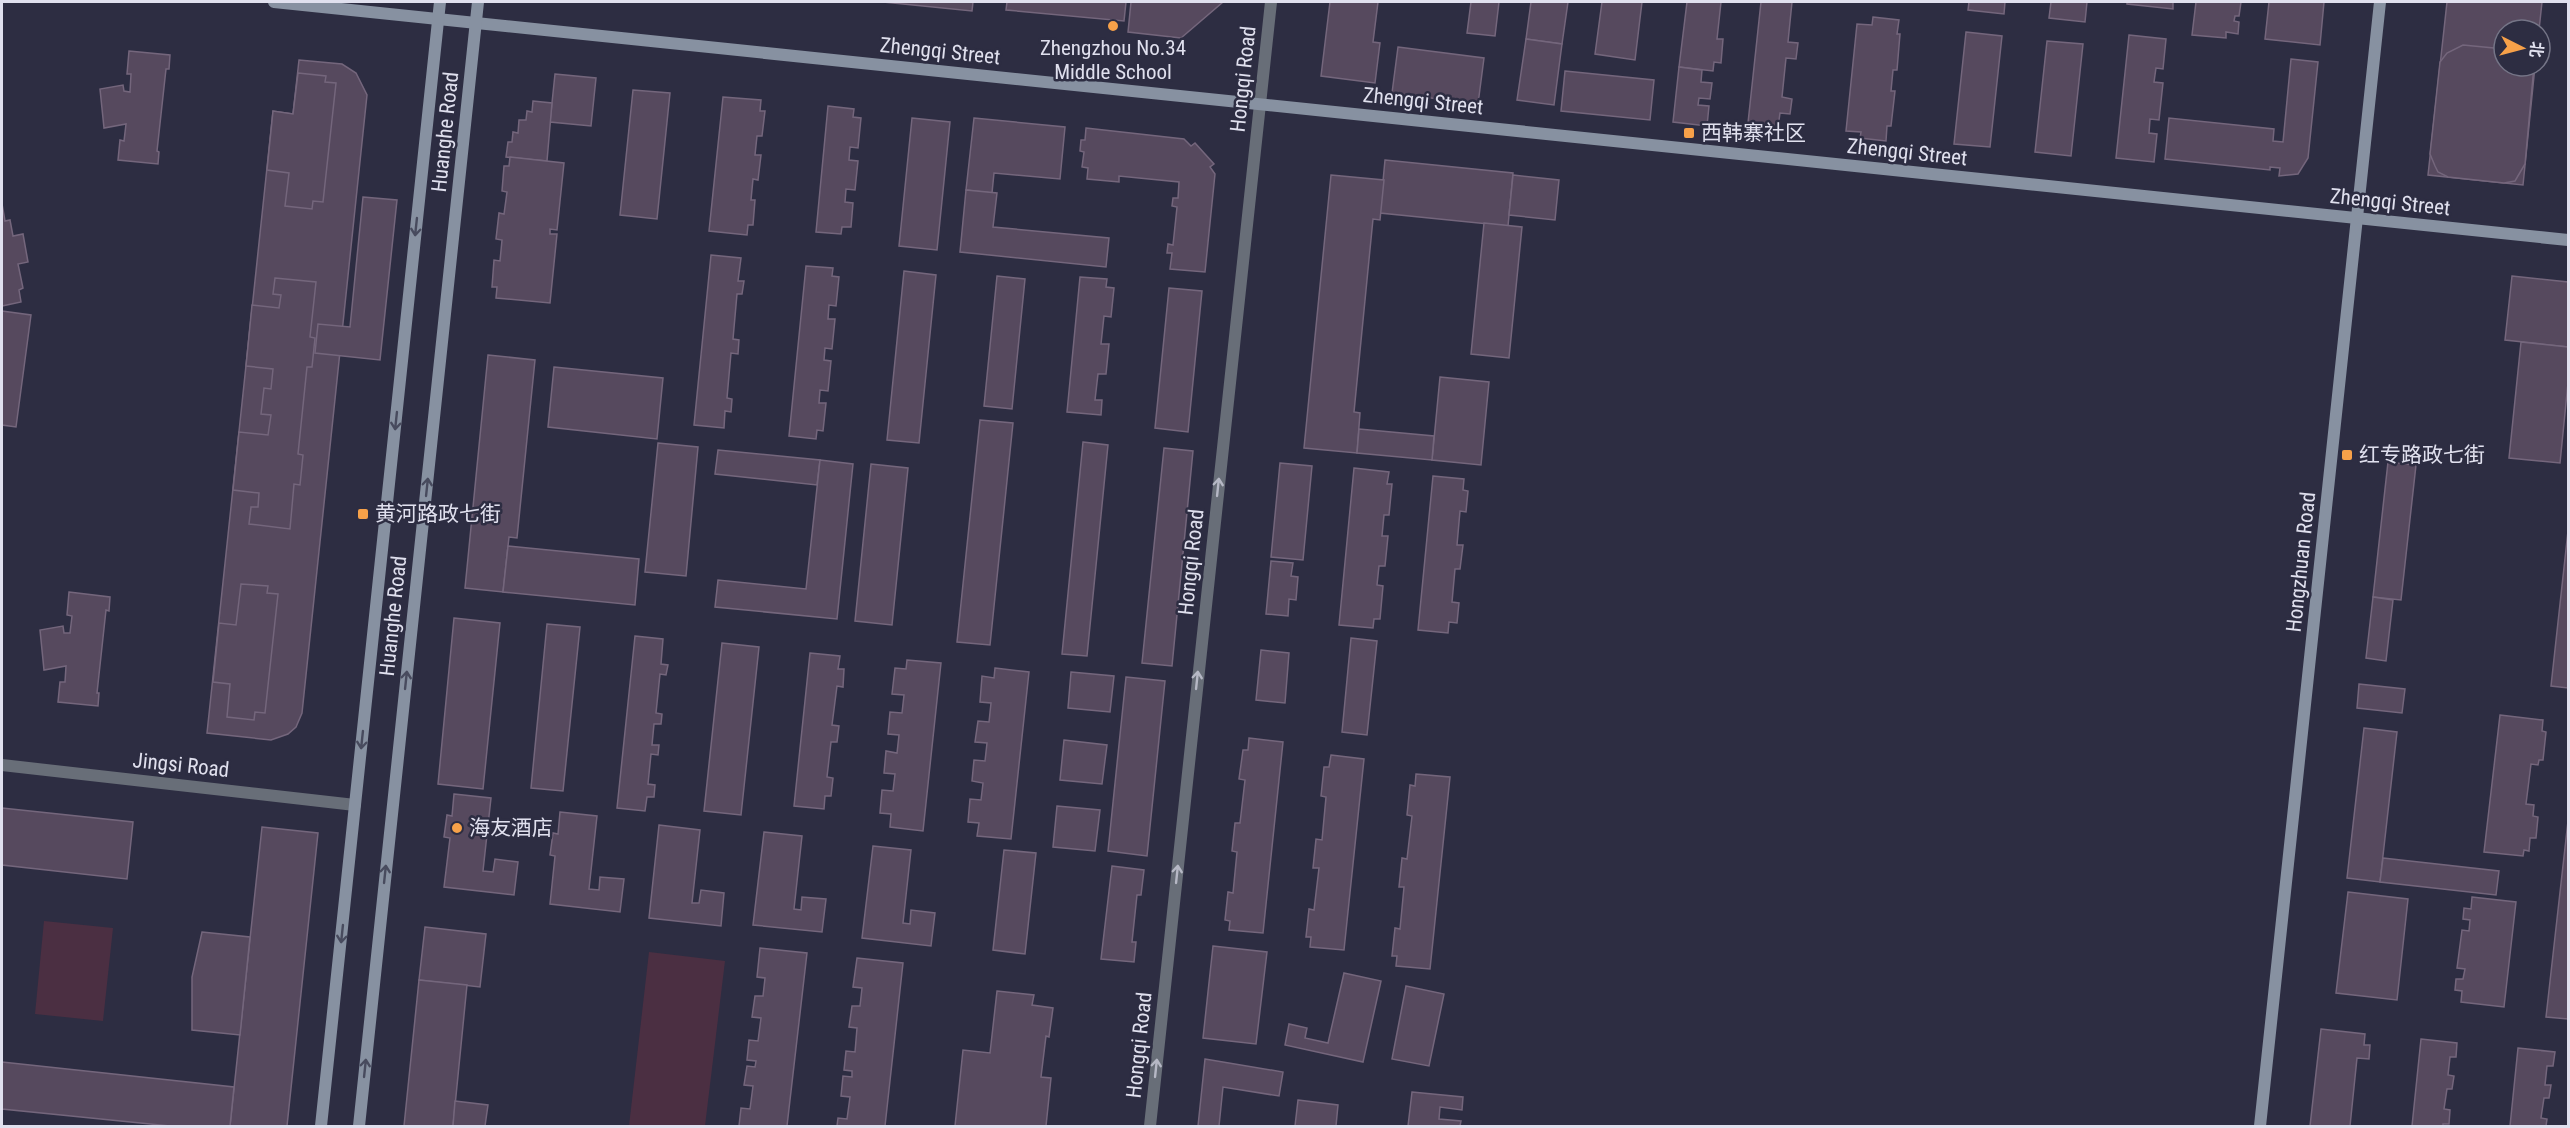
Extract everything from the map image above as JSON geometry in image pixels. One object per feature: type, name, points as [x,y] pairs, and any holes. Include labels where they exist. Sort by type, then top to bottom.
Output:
[{"type":"street","name":"Zhengqi Street","points":[[274,2],[2568,240]]},
{"type":"street","name":"Huanghe Road","points":[[321,1126],[440,2]]},
{"type":"street","name":"Huanghe Road","points":[[359,1126],[478,2]]},
{"type":"street","name":"Hongqi Road","points":[[1150,1126],[1271,2]]},
{"type":"street","name":"Hongzhuan Road","points":[[2260,1126],[2380,2]]},
{"type":"street","name":"Jingsi Road","points":[[2,765],[355,805]]},
{"type":"shaded area","points":[[44,921],[113,928],[103,1021],[35,1014]]},
{"type":"shaded area","points":[[649,952],[725,961],[705,1126],[629,1126]]},
{"type":"building","points":[[883,2],[973,2],[972,11]]},
{"type":"building","points":[[1007,2],[1126,2],[1124,21],[1006,10]]},
{"type":"building","points":[[1131,2],[1223,2],[1181,38],[1128,32]]},
{"type":"building","points":[[1330,2],[1378,2],[1373,42],[1380,43],[1375,83],[1321,76]]},
{"type":"building","points":[[1471,2],[1499,2],[1495,36],[1467,33]]},
{"type":"building","points":[[1531,2],[1568,2],[1562,44],[1526,39]]},
{"type":"building","points":[[1602,2],[1642,2],[1635,60],[1595,54]]},
{"type":"building","points":[[1687,2],[1721,2],[1717,39],[1723,39],[1721,63],[1714,62],[1713,71],[1679,67]]},
{"type":"building","points":[[1761,2],[1792,2],[1788,42],[1798,43],[1796,59],[1786,58],[1782,97],[1792,99],[1790,114],[1780,113],[1777,135],[1747,132]]},
{"type":"building","points":[[1969,2],[2005,2],[2004,14],[1968,10]]},
{"type":"building","points":[[2051,2],[2087,2],[2085,22],[2049,18]]},
{"type":"building","points":[[2127,2],[2173,2],[2173,9],[2127,4]]},
{"type":"building","points":[[2196,2],[2241,2],[2239,16],[2235,16],[2234,21],[2239,22],[2238,34],[2226,32],[2226,38],[2192,35]]},
{"type":"building","points":[[2269,2],[2324,2],[2320,45],[2265,39]]},
{"type":"building","points":[[2447,2],[2542,2],[2540,18],[2492,18],[2492,78],[2534,78],[2523,185],[2428,175]]},
{"type":"building","points":[[1873,17],[1899,20],[1897,70],[1893,70],[1891,91],[1895,91],[1891,126],[1887,126],[1886,141],[1860,138],[1861,132],[1846,131],[1857,24],[1872,25]]},
{"type":"building","points":[[1966,32],[2002,36],[1990,147],[1954,144]]},
{"type":"building","points":[[2129,35],[2166,39],[2163,69],[2156,68],[2154,82],[2163,83],[2159,120],[2150,119],[2149,133],[2157,134],[2154,162],[2116,158]]},
{"type":"building","points":[[1526,39],[1562,44],[1554,105],[1517,100]]},
{"type":"building","points":[[2047,41],[2083,44],[2071,156],[2035,152]]},
{"type":"building","points":[[2463,45],[2492,48],[2492,78],[2533,78],[2525,164],[2515,181],[2504,183],[2448,177],[2438,172],[2430,154],[2440,62],[2447,53]]},
{"type":"building","points":[[1398,47],[1484,58],[1478,104],[1392,93]]},
{"type":"building","points":[[129,51],[170,55],[169,69],[166,69],[157,151],[159,152],[158,164],[118,160],[120,140],[124,141],[126,124],[104,128],[100,89],[123,85],[124,91],[130,92],[131,74],[127,74]]},
{"type":"building","points":[[2291,59],[2318,62],[2308,158],[2298,174],[2279,176],[2280,168],[2270,167],[2270,170],[2165,159],[2169,118],[2274,129],[2273,141],[2283,142]]},
{"type":"building","points":[[299,60],[342,64],[356,73],[367,95],[302,713],[296,727],[288,734],[271,740],[207,733],[273,111],[293,114]]},
{"type":"building","points":[[1679,67],[1702,70],[1701,82],[1712,83],[1710,99],[1699,98],[1698,105],[1709,106],[1707,126],[1673,122]]},
{"type":"building","points":[[1565,71],[1654,80],[1650,120],[1561,111]]},
{"type":"building","points":[[298,73],[326,76],[325,82],[336,83],[323,202],[313,201],[312,209],[285,206],[289,173],[267,170],[273,111],[293,114]]},
{"type":"building","points":[[555,74],[596,78],[591,126],[550,122]]},
{"type":"building","points":[[633,90],[670,93],[657,219],[620,215]]},
{"type":"building","points":[[723,97],[761,100],[760,111],[765,111],[762,136],[757,136],[755,155],[761,155],[758,180],[753,179],[751,200],[755,200],[753,225],[748,225],[747,235],[709,231]]},
{"type":"building","points":[[533,101],[552,103],[547,161],[506,157],[508,142],[512,142],[513,132],[518,133],[519,120],[526,120],[527,111],[532,112]]},
{"type":"building","points":[[828,106],[854,109],[853,117],[861,118],[858,148],[850,147],[849,160],[858,161],[855,190],[846,189],[845,202],[853,203],[851,227],[842,227],[841,234],[816,232]]},
{"type":"building","points":[[912,118],[950,122],[937,250],[899,246]]},
{"type":"building","points":[[974,118],[1065,127],[1060,179],[994,173],[992,193],[966,190]]},
{"type":"building","points":[[1086,128],[1184,139],[1191,146],[1195,143],[1214,164],[1210,167],[1215,174],[1205,272],[1170,269],[1172,253],[1167,253],[1168,244],[1173,245],[1177,207],[1172,206],[1173,198],[1178,198],[1179,182],[1119,176],[1119,182],[1087,179],[1088,168],[1082,167],[1084,152],[1080,151],[1081,140],[1085,140]]},
{"type":"building","points":[[510,157],[564,163],[557,230],[550,229],[550,234],[557,234],[550,303],[496,298],[497,287],[492,287],[494,260],[500,261],[502,240],[496,239],[499,213],[504,214],[507,192],[502,191],[504,166],[509,166]]},
{"type":"building","points":[[1385,160],[1513,173],[1508,226],[1380,213]]},
{"type":"building","points":[[1331,175],[1384,180],[1380,220],[1373,219],[1354,412],[1360,413],[1357,453],[1304,448]]},
{"type":"building","points":[[1513,175],[1559,180],[1555,220],[1509,215]]},
{"type":"building","points":[[966,190],[997,193],[993,227],[1109,238],[1106,267],[960,252]]},
{"type":"building","points":[[363,197],[397,200],[380,360],[315,353],[318,324],[350,327]]},
{"type":"building","points":[[2,204],[5,221],[10,220],[13,236],[23,234],[28,262],[18,264],[23,288],[19,290],[21,302],[2,306]]},
{"type":"building","points":[[1484,223],[1522,227],[1509,358],[1471,354]]},
{"type":"building","points":[[711,255],[741,258],[738,281],[744,281],[742,294],[737,294],[733,339],[739,340],[738,354],[731,353],[727,398],[732,399],[731,412],[725,411],[724,428],[694,425]]},
{"type":"building","points":[[806,266],[833,268],[832,276],[839,277],[836,306],[829,305],[828,319],[835,319],[832,349],[825,348],[824,360],[831,361],[828,391],[820,390],[819,403],[826,403],[823,431],[817,430],[816,439],[789,436]]},
{"type":"building","points":[[904,271],[936,275],[919,443],[887,440]]},
{"type":"building","points":[[997,276],[1025,279],[1012,409],[984,406]]},
{"type":"building","points":[[2512,276],[2568,282],[2568,347],[2505,340]]},
{"type":"building","points":[[1080,277],[1107,279],[1106,287],[1114,288],[1111,317],[1104,316],[1101,344],[1109,344],[1106,374],[1098,374],[1095,400],[1102,400],[1101,415],[1067,412]]},
{"type":"building","points":[[275,278],[316,282],[310,337],[315,338],[312,367],[307,367],[298,454],[303,455],[300,485],[294,484],[290,529],[249,524],[251,507],[258,507],[259,493],[233,490],[239,432],[268,435],[271,415],[261,414],[264,388],[271,389],[273,369],[246,366],[252,305],[279,308],[281,295],[273,294]]},
{"type":"building","points":[[1169,288],[1202,291],[1188,432],[1155,428]]},
{"type":"building","points":[[2,311],[31,315],[16,427],[2,425]]},
{"type":"building","points":[[2521,342],[2568,347],[2568,383],[2560,463],[2509,458]]},
{"type":"building","points":[[488,355],[535,360],[517,538],[509,537],[503,592],[465,588]]},
{"type":"building","points":[[554,367],[663,378],[657,439],[548,427]]},
{"type":"building","points":[[1440,377],[1489,382],[1481,465],[1432,460]]},
{"type":"building","points":[[980,420],[1013,423],[990,645],[957,642]]},
{"type":"building","points":[[1359,429],[1434,436],[1432,460],[1357,453]]},
{"type":"building","points":[[1083,442],[1108,445],[1087,656],[1062,654]]},
{"type":"building","points":[[658,443],[698,447],[686,576],[645,572]]},
{"type":"building","points":[[1164,448],[1193,451],[1172,666],[1142,663]]},
{"type":"building","points":[[718,450],[820,460],[817,485],[715,474]]},
{"type":"building","points":[[820,460],[853,464],[837,619],[715,607],[718,580],[806,589]]},
{"type":"building","points":[[2388,462],[2416,465],[2401,600],[2373,597]]},
{"type":"building","points":[[1280,463],[1312,466],[1303,560],[1271,557]]},
{"type":"building","points":[[871,464],[908,468],[892,625],[855,621]]},
{"type":"building","points":[[1354,468],[1389,472],[1387,484],[1392,484],[1389,515],[1384,515],[1382,536],[1388,536],[1385,566],[1379,566],[1377,585],[1383,586],[1380,619],[1374,619],[1373,628],[1339,625]]},
{"type":"building","points":[[1433,476],[1464,479],[1463,490],[1468,491],[1466,512],[1460,511],[1457,545],[1463,545],[1460,569],[1455,569],[1452,602],[1459,603],[1457,623],[1449,622],[1448,633],[1418,630]]},
{"type":"building","points":[[2568,531],[2568,688],[2551,686]]},
{"type":"building","points":[[508,546],[639,559],[635,605],[503,592]]},
{"type":"building","points":[[1271,561],[1293,563],[1291,576],[1298,577],[1296,600],[1289,599],[1288,616],[1266,614]]},
{"type":"building","points":[[241,584],[268,586],[267,593],[278,594],[265,713],[255,712],[254,720],[227,717],[230,684],[213,682],[219,623],[236,625]]},
{"type":"building","points":[[69,592],[110,597],[109,611],[106,610],[97,693],[99,693],[98,706],[58,702],[60,682],[65,682],[66,666],[44,670],[40,630],[63,626],[64,633],[70,633],[72,616],[67,615]]},
{"type":"building","points":[[2373,597],[2393,600],[2386,661],[2366,658]]},
{"type":"building","points":[[454,618],[500,623],[483,789],[438,784]]},
{"type":"building","points":[[547,624],[580,627],[563,791],[531,788]]},
{"type":"building","points":[[635,636],[663,639],[661,664],[668,665],[666,675],[660,674],[656,713],[662,714],[661,724],[654,724],[652,745],[659,745],[658,755],[651,754],[648,784],[655,785],[654,797],[647,797],[645,811],[617,808]]},
{"type":"building","points":[[1351,638],[1377,641],[1367,735],[1342,732]]},
{"type":"building","points":[[722,643],[759,647],[741,815],[704,811]]},
{"type":"building","points":[[1261,650],[1289,653],[1285,703],[1256,700]]},
{"type":"building","points":[[810,653],[840,656],[838,669],[844,669],[843,687],[837,686],[832,725],[839,726],[837,742],[831,742],[827,777],[833,778],[831,796],[825,796],[824,809],[794,806]]},
{"type":"building","points":[[907,660],[941,663],[923,831],[890,827],[891,814],[880,813],[882,790],[893,791],[895,774],[884,773],[886,751],[897,753],[899,735],[888,734],[890,712],[902,713],[904,695],[892,694],[895,668],[906,669]]},
{"type":"building","points":[[995,668],[1029,672],[1011,839],[977,836],[979,823],[968,822],[970,799],[981,800],[983,783],[972,781],[974,760],[985,761],[987,743],[975,742],[978,721],[989,722],[991,703],[980,702],[982,676],[994,678]]},
{"type":"building","points":[[1071,672],[1114,676],[1110,712],[1068,708]]},
{"type":"building","points":[[1126,677],[1165,681],[1147,856],[1108,851]]},
{"type":"building","points":[[2359,684],[2405,689],[2402,713],[2357,708]]},
{"type":"building","points":[[2500,715],[2543,720],[2542,731],[2546,732],[2543,760],[2539,760],[2538,765],[2531,764],[2526,804],[2534,805],[2533,816],[2538,817],[2536,838],[2530,838],[2529,851],[2524,850],[2523,856],[2484,852]]},
{"type":"building","points":[[2364,728],[2397,732],[2380,882],[2347,878]]},
{"type":"building","points":[[1249,738],[1283,742],[1263,933],[1229,930],[1230,921],[1225,920],[1228,892],[1233,893],[1237,852],[1232,851],[1235,823],[1240,823],[1245,780],[1239,779],[1243,750],[1248,750]]},
{"type":"building","points":[[1064,740],[1107,745],[1102,784],[1060,780]]},
{"type":"building","points":[[1331,755],[1364,759],[1344,950],[1310,947],[1311,937],[1306,937],[1309,909],[1314,910],[1319,868],[1313,868],[1316,839],[1322,840],[1326,797],[1321,796],[1324,767],[1329,767]]},
{"type":"building","points":[[1416,774],[1450,777],[1430,969],[1396,966],[1397,956],[1392,956],[1395,928],[1400,929],[1404,887],[1399,887],[1402,858],[1407,859],[1412,816],[1407,815],[1410,785],[1415,786]]},
{"type":"building","points":[[454,794],[491,798],[483,871],[493,872],[495,859],[518,862],[514,895],[444,887],[450,838],[444,837],[447,815],[452,816]]},
{"type":"building","points":[[1057,806],[1100,810],[1095,851],[1053,847]]},
{"type":"building","points":[[2,808],[133,822],[127,879],[2,865]]},
{"type":"building","points":[[560,812],[597,816],[589,889],[599,890],[600,877],[624,879],[620,912],[550,904],[555,856],[550,855],[553,833],[558,834]]},
{"type":"building","points":[[2568,821],[2568,1019],[2546,1017]]},
{"type":"building","points":[[659,825],[700,830],[692,903],[699,903],[701,890],[724,893],[721,926],[649,918]]},
{"type":"building","points":[[262,827],[318,833],[287,1126],[230,1126]]},
{"type":"building","points":[[764,832],[802,836],[794,909],[801,910],[802,897],[826,899],[822,932],[753,925]]},
{"type":"building","points":[[873,846],[911,850],[903,923],[910,924],[911,910],[935,913],[931,946],[862,938]]},
{"type":"building","points":[[1004,850],[1036,853],[1025,954],[993,950]]},
{"type":"building","points":[[2383,858],[2499,871],[2496,895],[2380,882]]},
{"type":"building","points":[[1112,866],[1144,870],[1141,895],[1137,895],[1132,942],[1136,942],[1134,962],[1101,959]]},
{"type":"building","points":[[2348,892],[2408,899],[2397,1000],[2336,993]]},
{"type":"building","points":[[2472,897],[2516,902],[2504,1007],[2461,1002],[2462,991],[2455,990],[2456,979],[2463,979],[2465,969],[2457,968],[2462,930],[2469,931],[2470,920],[2463,919],[2464,908],[2471,909]]},
{"type":"building","points":[[425,927],[486,934],[480,987],[419,980]]},
{"type":"building","points":[[202,932],[250,937],[240,1035],[192,1030],[192,977]]},
{"type":"building","points":[[1213,946],[1267,952],[1256,1044],[1203,1038]]},
{"type":"building","points":[[760,948],[807,953],[787,1126],[739,1126],[741,1108],[750,1109],[753,1086],[744,1085],[747,1066],[755,1067],[756,1061],[747,1060],[749,1040],[758,1041],[761,1018],[752,1017],[755,996],[763,996],[765,978],[757,977]]},
{"type":"building","points":[[857,958],[903,963],[885,1126],[837,1126],[838,1118],[847,1119],[850,1097],[841,1096],[843,1076],[852,1077],[852,1071],[844,1070],[846,1051],[855,1052],[857,1028],[849,1027],[852,1006],[860,1006],[862,988],[853,987]]},
{"type":"building","points":[[1344,973],[1381,981],[1363,1062],[1285,1045],[1289,1024],[1307,1028],[1305,1038],[1328,1043]]},
{"type":"building","points":[[419,980],[467,985],[453,1126],[404,1126]]},
{"type":"building","points":[[1406,986],[1444,994],[1429,1066],[1392,1059]]},
{"type":"building","points":[[997,991],[1034,995],[1032,1005],[1053,1008],[1049,1037],[1046,1036],[1041,1077],[1051,1078],[1046,1126],[955,1126],[963,1050],[990,1053]]},
{"type":"building","points":[[2321,1029],[2365,1034],[2364,1045],[2370,1045],[2369,1059],[2357,1058],[2350,1126],[2310,1126]]},
{"type":"building","points":[[2421,1039],[2457,1043],[2456,1057],[2450,1057],[2448,1075],[2454,1076],[2452,1089],[2447,1089],[2444,1109],[2450,1110],[2449,1124],[2443,1124],[2443,1126],[2412,1126]]},
{"type":"building","points":[[2518,1048],[2555,1052],[2553,1066],[2547,1066],[2545,1085],[2551,1085],[2549,1098],[2544,1098],[2541,1118],[2547,1119],[2546,1126],[2510,1126]]},
{"type":"building","points":[[1205,1059],[1283,1072],[1279,1096],[1223,1087],[1219,1126],[1198,1126]]},
{"type":"building","points":[[2,1062],[234,1087],[230,1126],[170,1126],[2,1109]]},
{"type":"building","points":[[1412,1092],[1463,1097],[1462,1110],[1440,1107],[1439,1119],[1461,1121],[1460,1126],[1408,1126]]},
{"type":"building","points":[[1298,1100],[1338,1105],[1336,1126],[1295,1126]]},
{"type":"building","points":[[455,1101],[488,1105],[485,1126],[453,1126]]},
{"type":"place","name":"Zhengzhou No.34 Middle School","points":[[1113,26]]},
{"type":"place","name":"西韩寨社区","points":[[1689,133]]},
{"type":"place","name":"红专路政七街","points":[[2347,455]]},
{"type":"place","name":"黄河路政七街","points":[[363,514]]},
{"type":"place","name":"海友酒店","points":[[457,828]]}]
